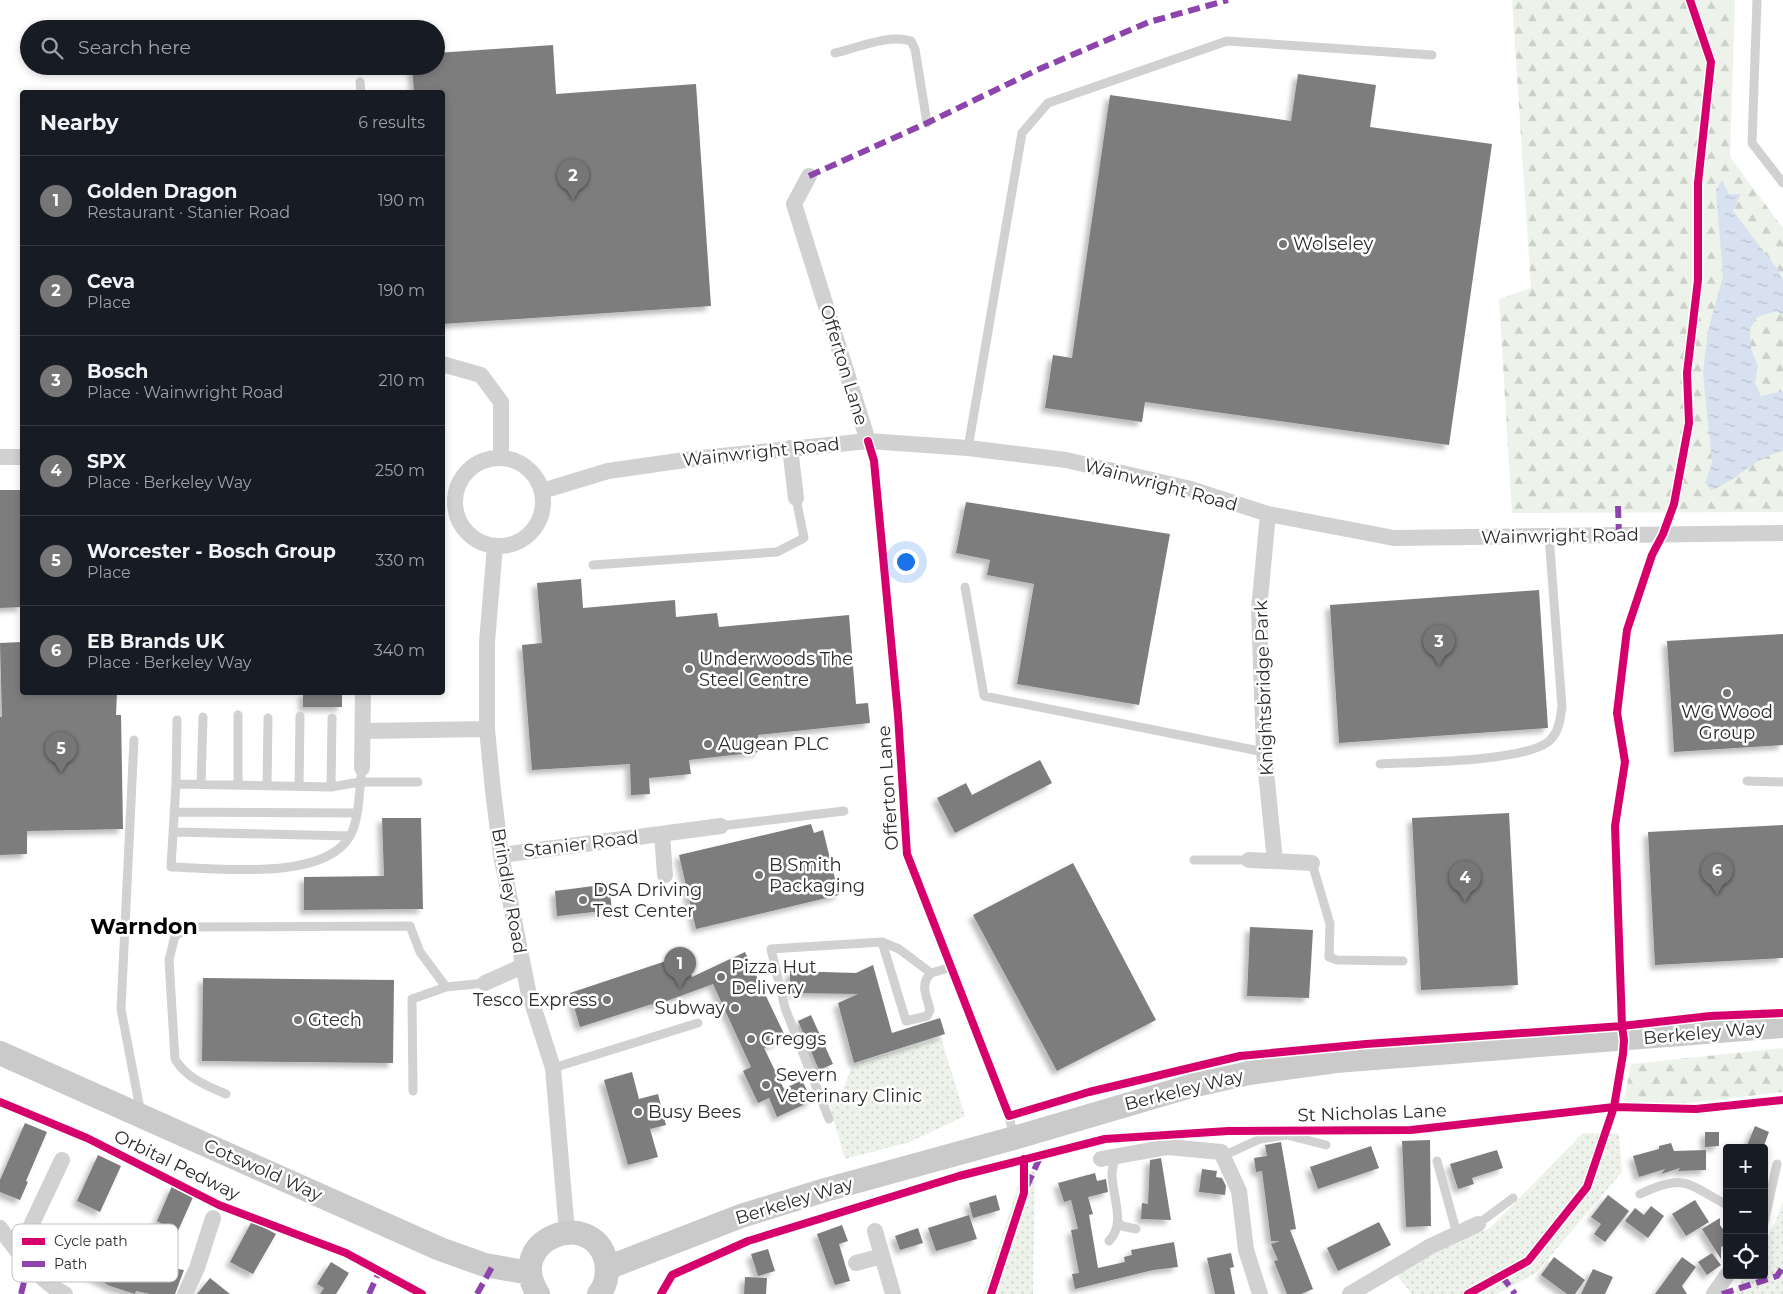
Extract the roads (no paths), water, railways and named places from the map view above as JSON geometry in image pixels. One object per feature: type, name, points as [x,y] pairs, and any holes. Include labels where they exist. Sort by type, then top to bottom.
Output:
[{"type":"main road","name":"Berkeley Way","points":[[607,1268],[742,1216],[825,1190],[1014,1138],[1191,1086],[1249,1073],[1336,1061],[1783,1026]]},
{"type":"main road","name":"Cotswold Way","points":[[0,1053],[440,1249],[534,1284]]},
{"type":"main road","points":[[534,1284],[531,1261],[540,1245],[555,1235],[567,1232],[590,1238],[598,1246],[604,1257],[607,1268],[606,1280],[599,1294]]},
{"type":"street","name":"Offerton Lane","points":[[809,176],[794,204],[868,441]]},
{"type":"street","points":[[445,365],[481,375],[501,402],[501,457]]},
{"type":"street","name":"Wainwright Road","points":[[542,491],[608,472],[790,448],[868,441],[968,448],[1066,460],[1191,489],[1268,514],[1394,538],[1783,533]]},
{"type":"street","points":[[790,448],[796,498]]},
{"type":"street","points":[[0,457],[20,457]]},
{"type":"street","points":[[501,457],[515,460],[527,467],[536,478],[542,491],[543,505],[540,518],[522,540],[509,545],[495,546],[481,542],[469,535],[460,524],[455,512],[450,482],[475,464],[488,458],[501,457]]},
{"type":"street","name":"Knightsbridge Park","points":[[1268,514],[1258,610],[1264,752],[1275,861]]},
{"type":"street","name":"Brindley Road","points":[[495,546],[487,642],[487,729],[500,855],[528,990],[553,1068],[567,1232]]},
{"type":"street","points":[[361,775],[363,695]]},
{"type":"street","points":[[363,731],[487,729]]},
{"type":"street","name":"Stanier Road","points":[[500,855],[721,826]]},
{"type":"street","name":"Stanier Road","points":[[662,834],[665,875]]},
{"type":"street","points":[[1249,860],[1312,863]]},
{"type":"street","points":[[485,983],[523,966]]},
{"type":"street","points":[[1108,1158],[1168,1147],[1221,1152],[1239,1191],[1246,1250],[1260,1294]]},
{"type":"street","points":[[32,1224],[62,1160]]},
{"type":"street","points":[[185,1294],[197,1268],[213,1218]]},
{"type":"street","points":[[1350,1294],[1431,1246],[1478,1224]]},
{"type":"street","points":[[0,1228],[12,1243]]},
{"type":"street","points":[[875,1231],[893,1294]]},
{"type":"street","points":[[856,1263],[882,1256]]},
{"type":"street","points":[[1714,1294],[1724,1279]]},
{"type":"street","points":[[48,1282],[54,1289],[65,1294]]},
{"type":"lane","points":[[1757,0],[1752,143],[1783,183]]},
{"type":"lane","points":[[835,53],[902,38],[911,41],[916,49],[927,124]]},
{"type":"lane","points":[[968,448],[1022,133],[1048,103],[1227,41],[1432,55]]},
{"type":"lane","points":[[360,82],[361,90]]},
{"type":"lane","points":[[593,565],[777,552],[804,538],[796,498]]},
{"type":"lane","points":[[1380,764],[1509,756],[1548,742],[1560,726],[1562,707],[1549,536]]},
{"type":"lane","points":[[965,587],[984,696],[1264,752]]},
{"type":"lane","points":[[238,715],[238,785]]},
{"type":"lane","points":[[299,786],[300,716]]},
{"type":"lane","points":[[201,784],[203,717]]},
{"type":"lane","points":[[267,785],[268,718]]},
{"type":"lane","points":[[331,787],[332,718]]},
{"type":"lane","points":[[177,720],[176,784],[171,867],[278,870],[329,857],[350,836],[356,813],[361,775]]},
{"type":"lane","points":[[134,740],[121,1009],[141,1116]]},
{"type":"lane","points":[[176,784],[331,787],[361,775],[418,782]]},
{"type":"lane","points":[[1747,781],[1783,782]]},
{"type":"lane","points":[[721,826],[844,811]]},
{"type":"lane","points":[[174,812],[356,813]]},
{"type":"lane","points":[[173,832],[350,836]]},
{"type":"lane","points":[[1194,860],[1249,860]]},
{"type":"lane","points":[[1312,863],[1330,924],[1329,957],[1337,960],[1403,961]]},
{"type":"lane","points":[[226,1094],[201,1083],[181,1069],[175,1060],[169,960],[175,936],[190,927],[410,926],[420,952],[446,987]]},
{"type":"lane","points":[[829,1120],[785,1008],[771,949],[882,942],[899,949],[930,974]]},
{"type":"lane","points":[[882,942],[906,1021],[927,1016],[930,1010],[923,987],[925,979],[930,974],[952,967],[1009,1116],[1014,1138]]},
{"type":"lane","points":[[413,1091],[412,999],[446,987],[485,983]]},
{"type":"lane","points":[[553,1068],[698,1023]]},
{"type":"lane","points":[[1223,1156],[1260,1139],[1287,1135],[1326,1145]]},
{"type":"lane","points":[[1108,1158],[1112,1172],[1118,1222],[1114,1236],[1109,1241]]},
{"type":"lane","points":[[1438,1161],[1458,1234]]},
{"type":"lane","points":[[1768,1205],[1777,1164]]},
{"type":"lane","points":[[1640,1194],[1664,1183],[1682,1181],[1723,1203]]},
{"type":"lane","points":[[1478,1224],[1513,1198]]},
{"type":"lane","points":[[1118,1222],[1122,1226],[1136,1229]]},
{"type":"water","points":[[1722,180],[1729,194],[1741,194],[1733,211],[1778,270],[1783,281],[1783,315],[1777,311],[1757,317],[1750,329],[1751,349],[1758,366],[1755,383],[1761,396],[1783,391],[1783,451],[1764,458],[1729,481],[1711,490],[1705,483],[1712,463],[1703,373],[1708,331],[1723,276],[1716,190]]},
{"type":"place","name":"Ceva","points":[[573,200]]},
{"type":"place","name":"Wolseley","points":[[1283,244]]},
{"type":"place","name":"Bosch","points":[[1439,666]]},
{"type":"place","name":"Underwoods The Steel Centre","points":[[689,669]]},
{"type":"place","name":"WG Wood Group","points":[[1727,693]]},
{"type":"place","name":"Augean PLC","points":[[708,744]]},
{"type":"place","name":"Worcester - Bosch Group","points":[[61,773]]},
{"type":"place","name":"B Smith Packaging","points":[[759,875]]},
{"type":"place","name":"EB Brands UK","points":[[1717,895]]},
{"type":"place","name":"DSA Driving Test Center","points":[[583,900]]},
{"type":"place","name":"SPX","points":[[1465,902]]},
{"type":"place","name":"Pizza Hut Delivery","points":[[721,977]]},
{"type":"place","name":"Golden Dragon","points":[[680,988]]},
{"type":"place","name":"Tesco Express","points":[[607,1000]]},
{"type":"place","name":"Subway","points":[[735,1008]]},
{"type":"place","name":"Gtech","points":[[298,1020]]},
{"type":"place","name":"Greggs","points":[[751,1039]]},
{"type":"place","name":"Severn Veterinary Clinic","points":[[766,1085]]},
{"type":"place","name":"Busy Bees","points":[[638,1112]]},
{"type":"district","name":"Warndon","points":[[144,926]]}]
